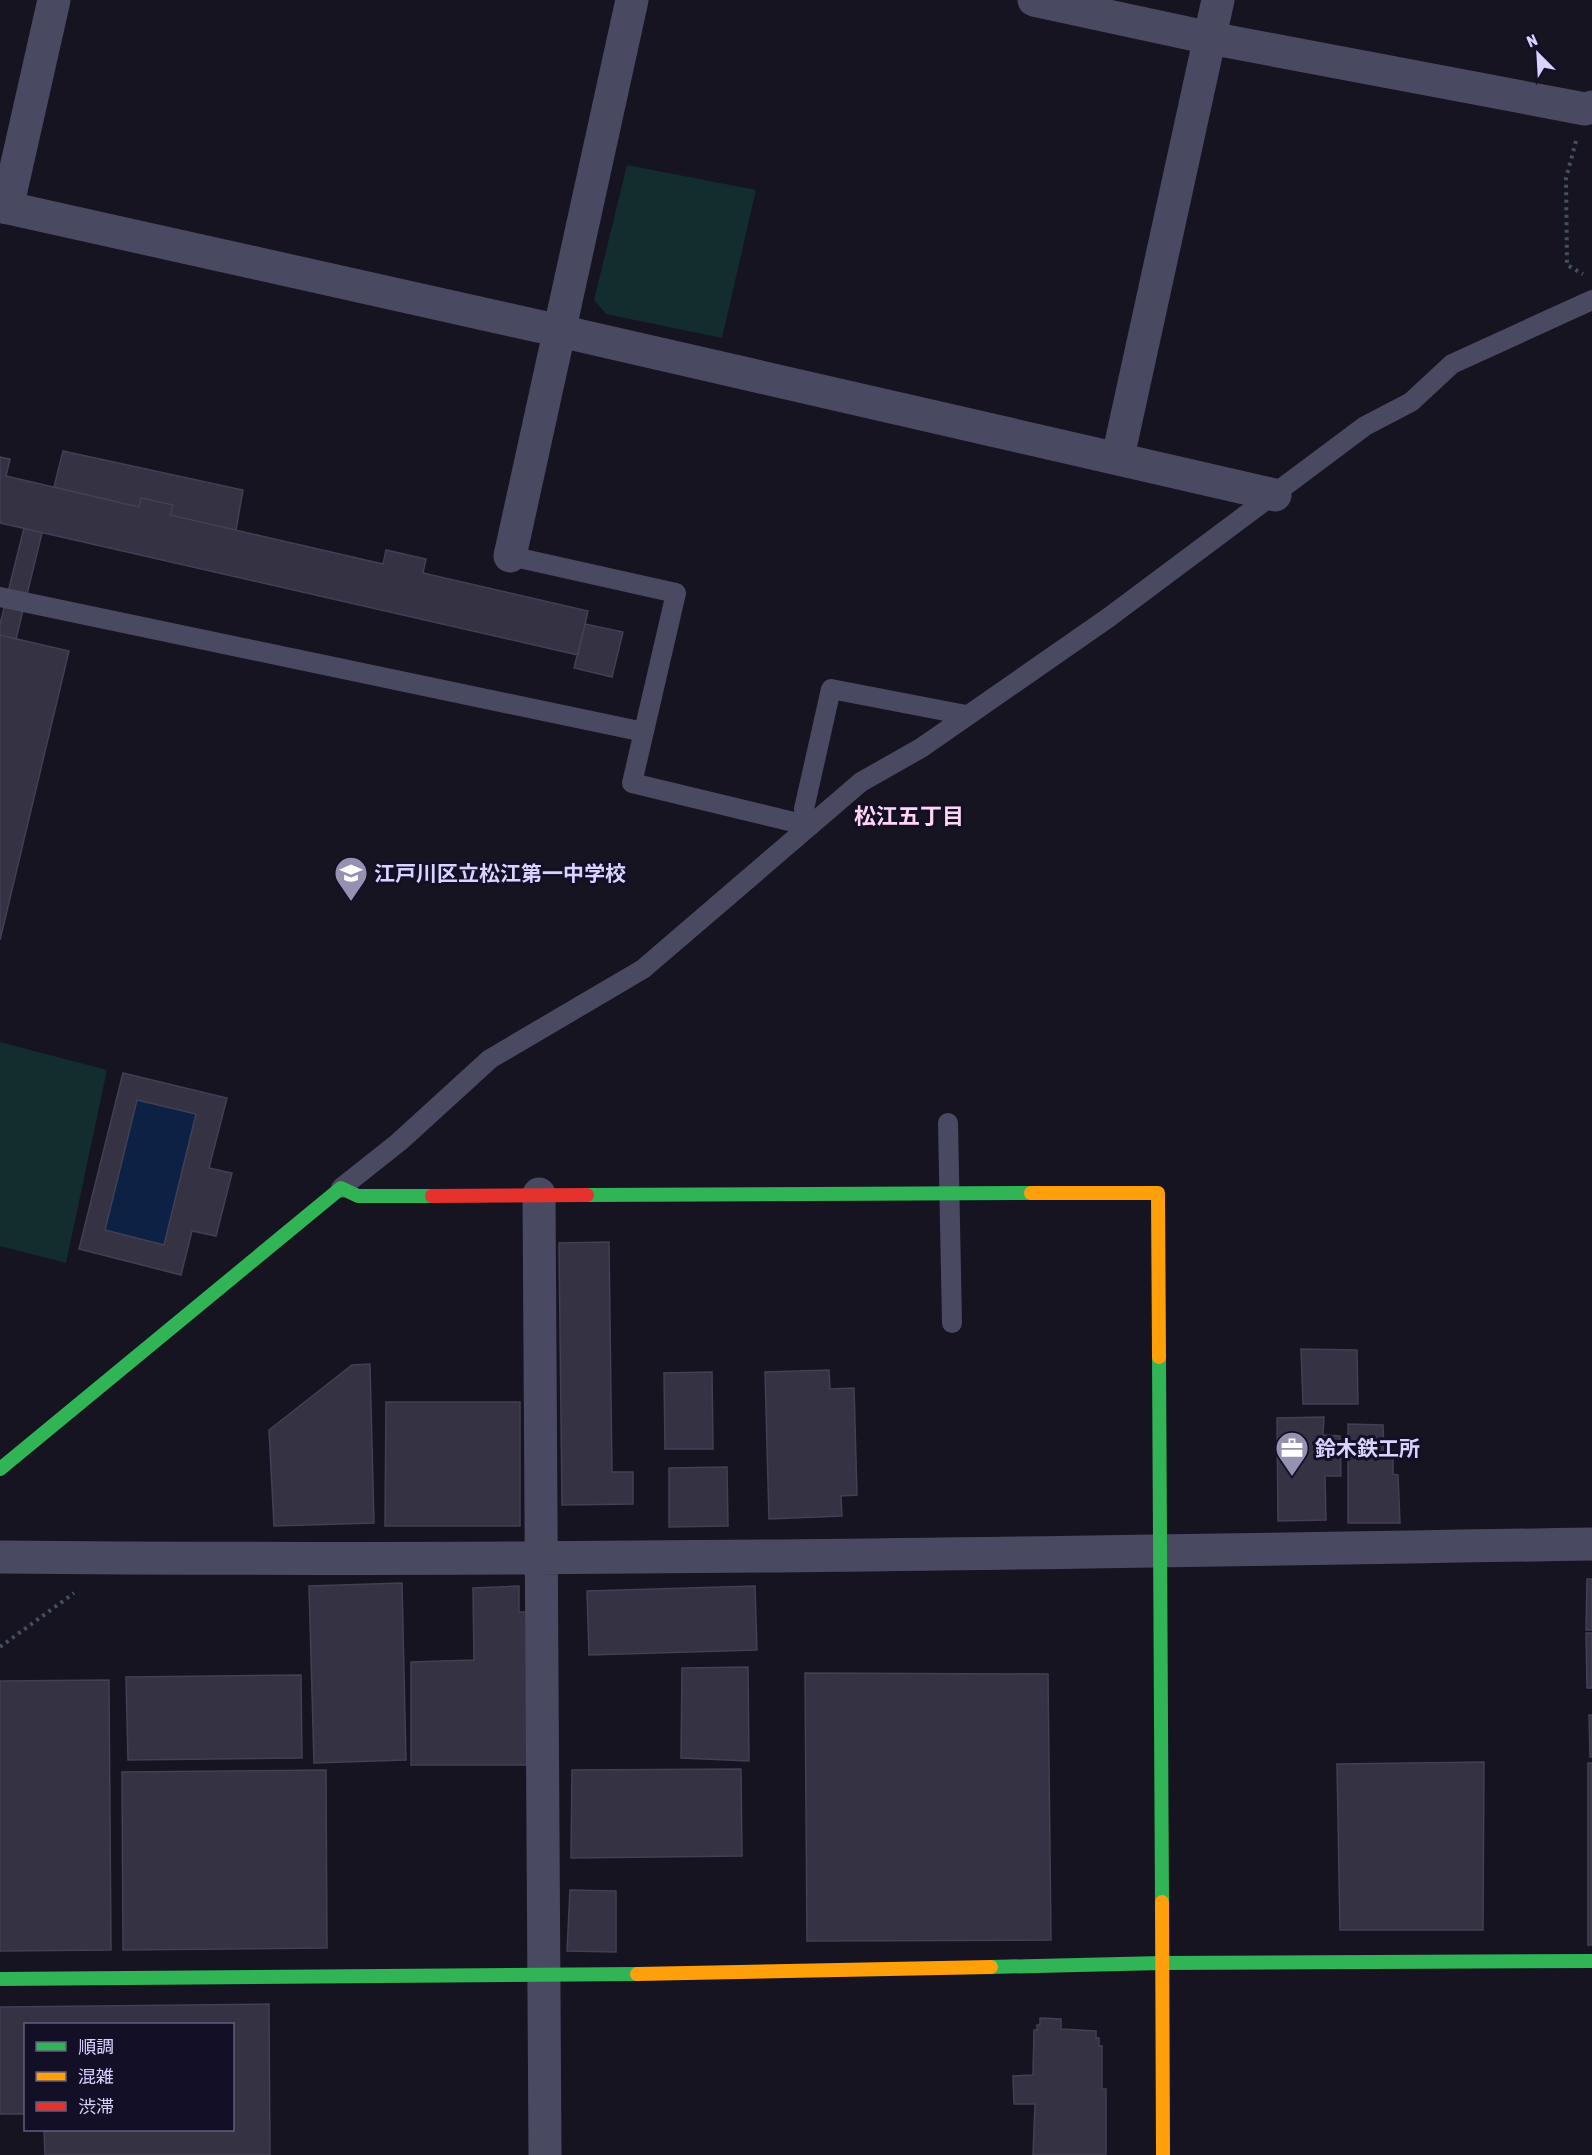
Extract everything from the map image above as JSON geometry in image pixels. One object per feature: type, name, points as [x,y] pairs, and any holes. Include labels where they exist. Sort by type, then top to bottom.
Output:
[{"type":"street","points":[[54,0],[4,207],[1118,457],[1275,495]]},
{"type":"street","points":[[510,556],[632,0]]},
{"type":"street","points":[[1034,0],[1210,38],[1588,108]]},
{"type":"street","points":[[1118,457],[1218,0]]},
{"type":"street","points":[[0,1469],[341,1188],[358,1196],[1158,1193],[1163,2155]]},
{"type":"street","points":[[539,1194],[545,2155]]},
{"type":"street","points":[[0,1557],[541,1557],[1592,1544]]},
{"type":"street","points":[[0,1979],[544,1976],[1162,1963],[1592,1961]]},
{"type":"lane","points":[[341,1188],[399,1142],[490,1059],[642,969],[861,782],[921,748],[1108,618],[1365,426],[1411,402],[1452,364],[1592,300]]},
{"type":"lane","points":[[510,556],[676,593],[632,783],[810,826]]},
{"type":"lane","points":[[0,597],[644,732]]},
{"type":"lane","points":[[810,826],[804,809],[831,689],[966,715]]},
{"type":"lane","points":[[948,1124],[952,1323]]},
{"type":"path","points":[[1588,108],[1566,178],[1567,265],[1592,279]]},
{"type":"path","points":[[0,1647],[120,1558]]},
{"type":"green space","points":[[627,165],[756,190],[722,338],[606,314],[594,300]]},
{"type":"green space","points":[[0,1042],[107,1070],[66,1263],[0,1246]]},
{"type":"water","points":[[137,1100],[196,1114],[164,1245],[105,1230]]},
{"type":"building","points":[[63,451],[243,490],[236,530],[170,515],[173,505],[141,498],[139,507],[54,487]]},
{"type":"building","points":[[0,457],[10,459],[6,476],[139,507],[141,498],[173,505],[170,515],[383,564],[386,550],[426,559],[423,573],[588,611],[578,655],[0,523]]},
{"type":"building","points":[[24,528],[42,533],[16,639],[0,635],[0,624]]},
{"type":"building","points":[[585,624],[623,632],[612,677],[574,668]]},
{"type":"building","points":[[0,635],[69,651],[0,940]]},
{"type":"building","points":[[123,1073],[227,1098],[209,1168],[232,1173],[216,1236],[192,1231],[181,1275],[79,1249]],"holes":[[[137,1100],[196,1114],[164,1245],[105,1230]]]},
{"type":"building","points":[[609,1242],[612,1472],[633,1472],[633,1504],[562,1505],[559,1243]]},
{"type":"building","points":[[1301,1349],[1357,1350],[1358,1404],[1303,1404]]},
{"type":"building","points":[[370,1364],[374,1523],[274,1526],[269,1430],[352,1365]]},
{"type":"building","points":[[829,1370],[830,1389],[854,1388],[857,1495],[841,1496],[842,1516],[769,1519],[765,1372]]},
{"type":"building","points":[[712,1372],[713,1449],[665,1449],[664,1373]]},
{"type":"building","points":[[386,1402],[520,1402],[520,1526],[385,1526]]},
{"type":"building","points":[[1324,1417],[1323,1435],[1340,1436],[1341,1476],[1325,1476],[1326,1520],[1278,1521],[1277,1418]]},
{"type":"building","points":[[1348,1424],[1383,1425],[1384,1451],[1393,1451],[1393,1474],[1398,1475],[1400,1523],[1348,1523]]},
{"type":"building","points":[[727,1467],[728,1526],[669,1527],[669,1468]]},
{"type":"building","points":[[1587,1579],[1592,1579],[1592,1630],[1586,1630]]},
{"type":"building","points":[[402,1583],[406,1760],[314,1763],[309,1586]]},
{"type":"building","points":[[519,1586],[519,1612],[528,1612],[531,1765],[411,1765],[411,1662],[474,1660],[473,1588]]},
{"type":"building","points":[[755,1586],[757,1650],[589,1655],[587,1591]]},
{"type":"building","points":[[1586,1633],[1592,1633],[1592,1688],[1587,1688]]},
{"type":"building","points":[[748,1667],[749,1761],[681,1758],[682,1668]]},
{"type":"building","points":[[805,1673],[1048,1674],[1051,1940],[807,1941]]},
{"type":"building","points":[[301,1675],[302,1758],[128,1760],[126,1677]]},
{"type":"building","points":[[109,1680],[111,1950],[0,1951],[0,1681]]},
{"type":"building","points":[[1589,1715],[1592,1715],[1592,1757],[1590,1757]]},
{"type":"building","points":[[1484,1762],[1483,1930],[1340,1930],[1337,1764]]},
{"type":"building","points":[[1588,1763],[1592,1763],[1592,1945],[1588,1945]]},
{"type":"building","points":[[741,1769],[742,1856],[571,1858],[572,1770]]},
{"type":"building","points":[[326,1770],[327,1948],[123,1950],[122,1772]]},
{"type":"building","points":[[570,1890],[616,1891],[616,1952],[567,1951]]},
{"type":"building","points":[[269,2004],[270,2155],[45,2155],[44,2131],[234,2131],[234,2023],[24,2023],[24,2114],[0,2114],[0,2007]]},
{"type":"building","points":[[1040,2018],[1061,2019],[1061,2029],[1096,2031],[1099,2046],[1102,2046],[1102,2089],[1106,2089],[1106,2155],[1033,2155],[1035,2104],[1014,2104],[1013,2076],[1033,2075],[1034,2030],[1037,2030],[1037,2025],[1040,2025]]},
{"type":"traffic: fast","points":[[0,1469],[341,1188],[358,1196],[432,1196]]},
{"type":"traffic: fast","points":[[587,1195],[1031,1193]]},
{"type":"traffic: fast","points":[[1159,1357],[1162,1902]]},
{"type":"traffic: fast","points":[[991,1967],[1162,1963],[1592,1961]]},
{"type":"traffic: fast","points":[[0,1979],[637,1974]]},
{"type":"traffic: slow","points":[[1031,1193],[1158,1193],[1159,1357]]},
{"type":"traffic: slow","points":[[1162,1902],[1163,2155]]},
{"type":"traffic: slow","points":[[637,1974],[991,1967]]},
{"type":"traffic: jam","points":[[432,1196],[587,1195]]},
{"type":"place","name":"江戸川区立松江第一中学校","points":[[351,902]]},
{"type":"place","name":"鈴木鉄工所","points":[[1292,1477]]},
{"type":"district","name":"松江五丁目","points":[[909,816]]}]
